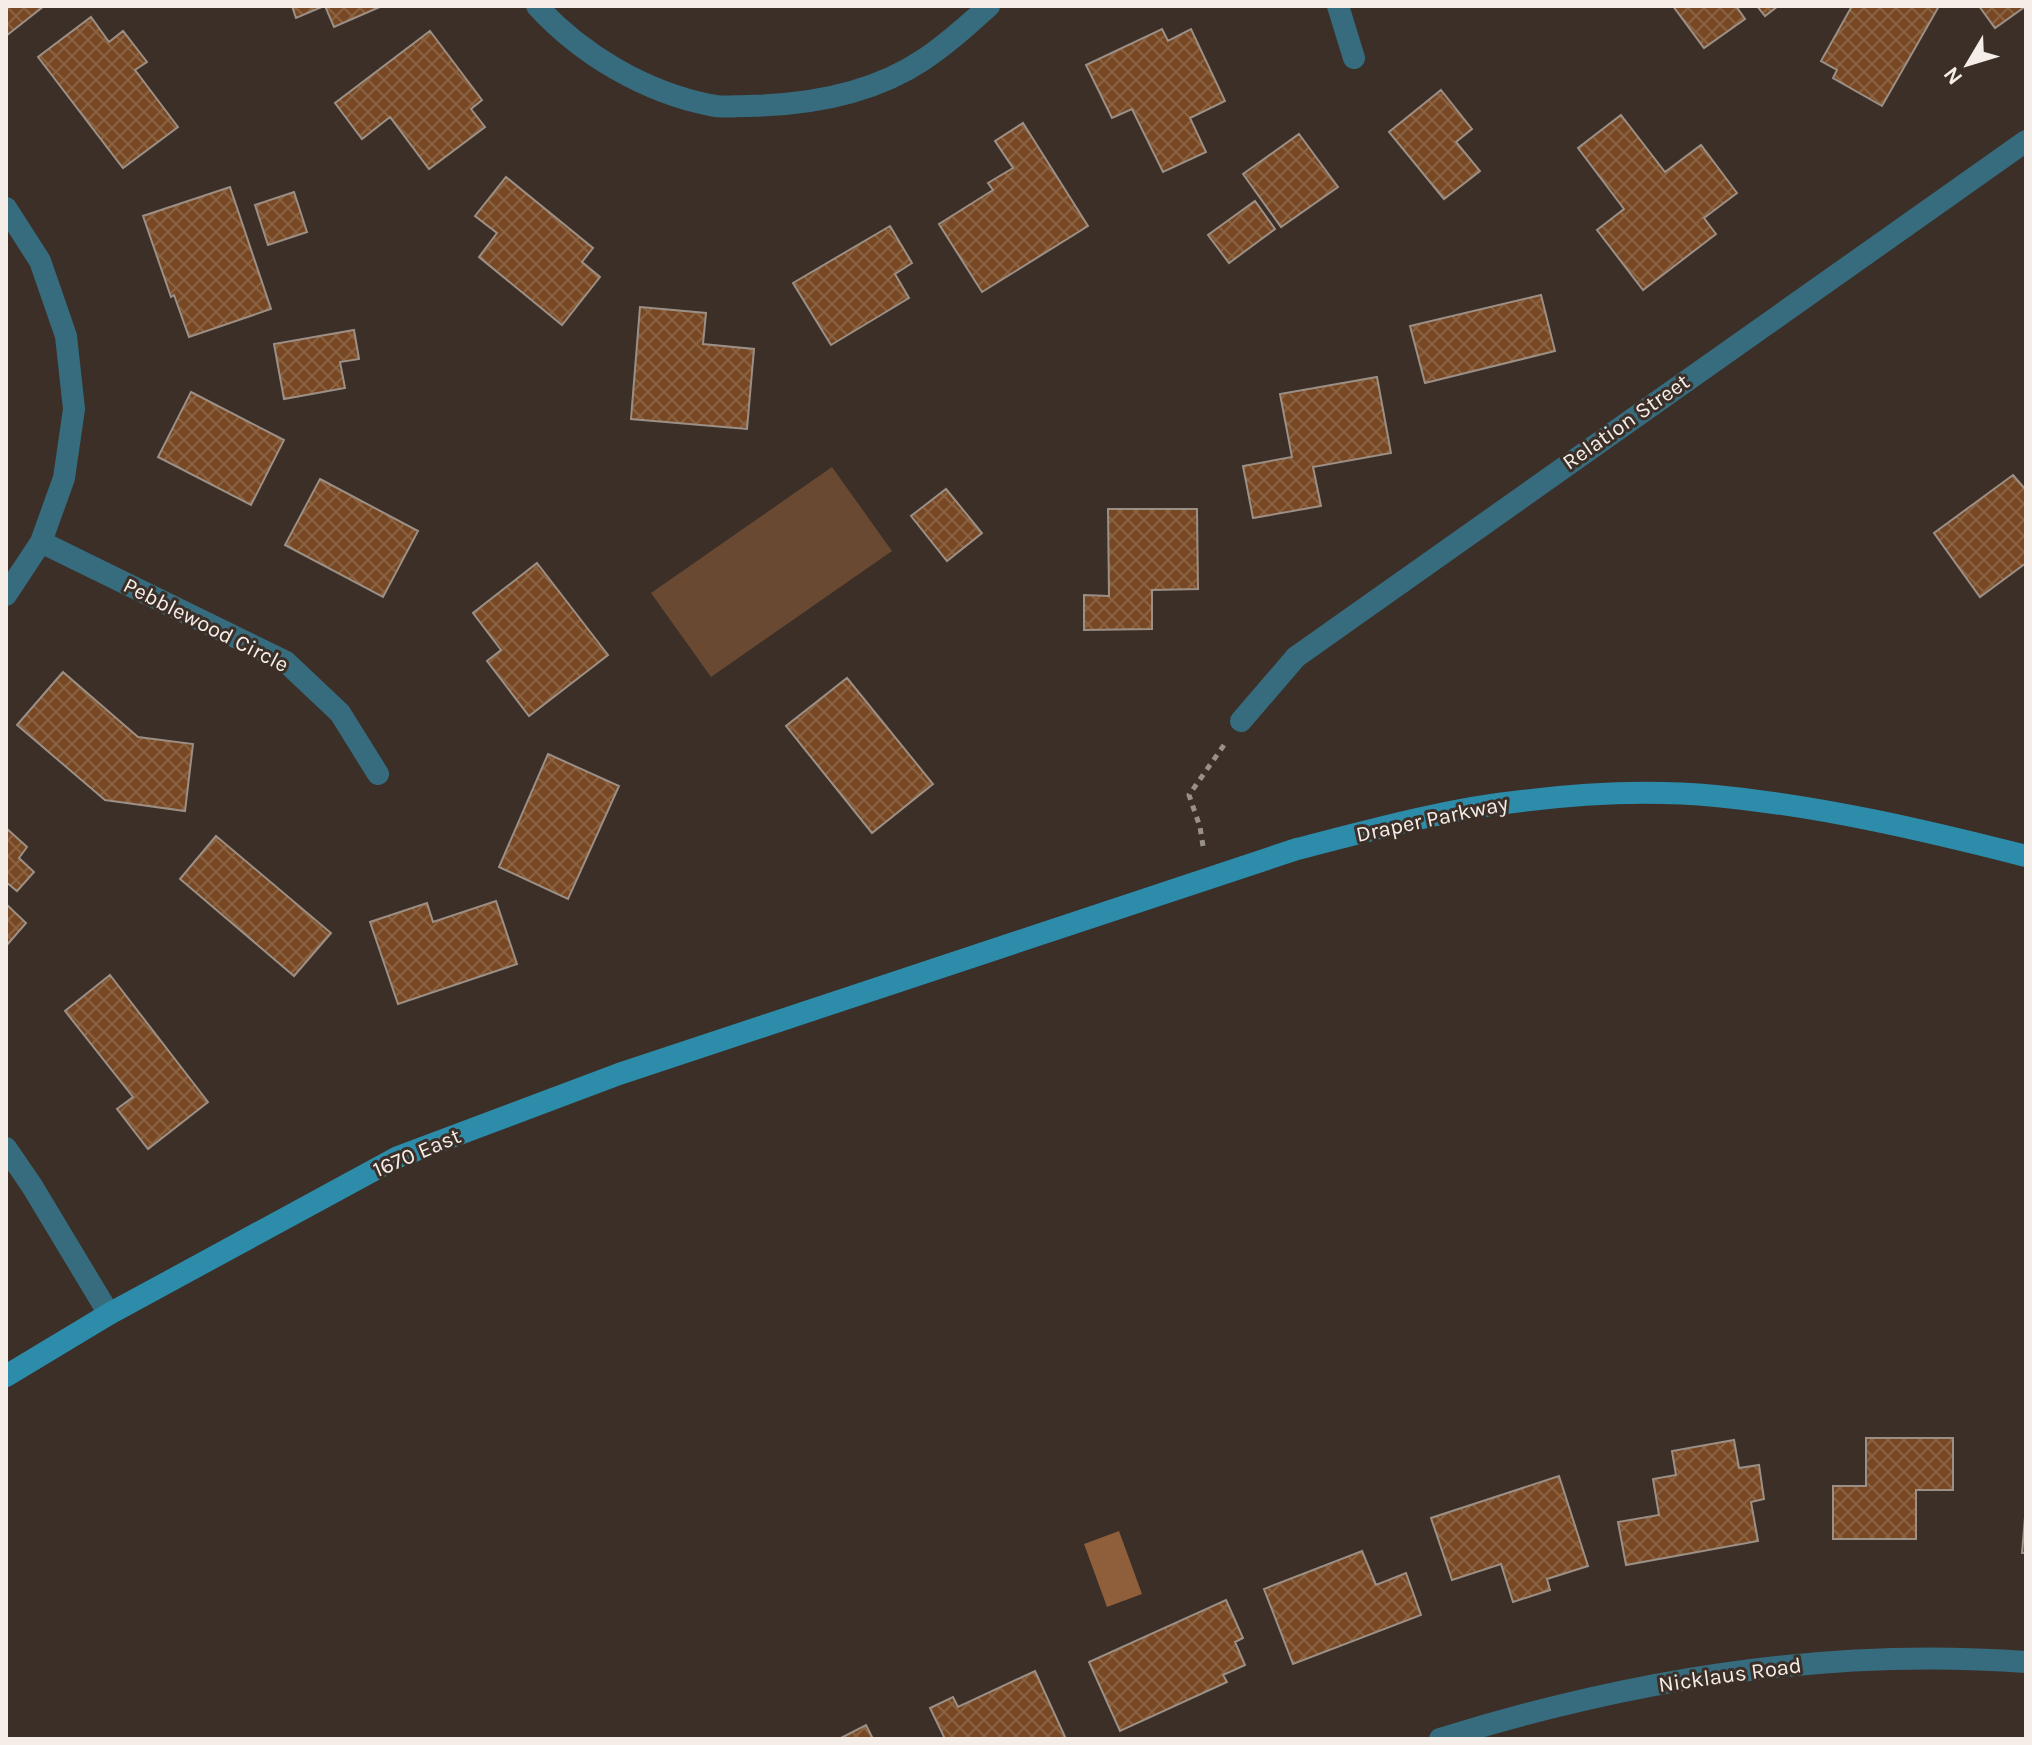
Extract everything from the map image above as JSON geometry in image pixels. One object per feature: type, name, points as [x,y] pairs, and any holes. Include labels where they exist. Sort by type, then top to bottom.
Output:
[{"type":"main road","name":"Draper Parkway","points":[[858,997],[1297,849],[1411,820],[1522,801],[1619,794],[1715,796],[1921,829],[2026,856]]},
{"type":"main road","name":"1670 East","points":[[6,1376],[109,1314],[398,1157],[619,1074],[858,997]]},
{"type":"street","points":[[537,6],[557,28],[611,67],[664,93],[713,106],[772,105],[824,99],[874,84],[921,62],[989,6]]},
{"type":"street","points":[[1338,6],[1354,58]]},
{"type":"street","name":"Relation Street","points":[[1241,721],[1296,657],[2026,141]]},
{"type":"street","points":[[6,208],[40,261],[66,336],[74,409],[64,478],[41,542],[6,595]]},
{"type":"street","name":"Pebblewood Circle","points":[[41,542],[286,662],[340,713],[378,774]]},
{"type":"street","points":[[6,1148],[109,1314]]},
{"type":"street","name":"Nicklaus Road","points":[[1440,1739],[1540,1709],[1646,1686],[1757,1668],[1862,1660],[1975,1658],[2026,1662]]},
{"type":"path","points":[[1208,879],[1200,827],[1189,795],[1241,721]]},
{"type":"shaded area","points":[[832,467],[892,551],[711,677],[651,593]]},
{"type":"shaded area","points":[[1119,1531],[1142,1594],[1107,1607],[1084,1544]]},
{"type":"building","points":[[6,6],[44,6],[6,36]]},
{"type":"building","points":[[292,6],[324,6],[296,18]]},
{"type":"building","points":[[325,6],[382,6],[334,27]]},
{"type":"building","points":[[1673,6],[1736,6],[1745,19],[1704,48]]},
{"type":"building","points":[[1757,6],[1778,6],[1765,16]]},
{"type":"building","points":[[1852,6],[1939,6],[1882,106],[1833,78],[1837,70],[1821,61]]},
{"type":"building","points":[[1979,6],[2026,6],[1995,28]]},
{"type":"building","points":[[91,17],[109,42],[123,31],[147,62],[135,70],[178,127],[123,168],[38,57]]},
{"type":"building","points":[[1162,29],[1168,41],[1191,29],[1225,101],[1190,118],[1206,152],[1163,172],[1132,109],[1112,118],[1086,65]]},
{"type":"building","points":[[430,31],[482,100],[471,109],[485,127],[429,169],[390,117],[362,139],[335,103]]},
{"type":"building","points":[[1441,90],[1472,129],[1456,142],[1480,171],[1444,199],[1389,132]]},
{"type":"building","points":[[1621,115],[1665,172],[1701,145],[1737,193],[1704,218],[1716,234],[1643,290],[1597,230],[1624,209],[1578,148]]},
{"type":"building","points":[[1023,123],[1088,226],[982,292],[939,224],[993,190],[988,183],[1013,168],[995,141]]},
{"type":"building","points":[[1299,134],[1338,187],[1281,227],[1243,174]]},
{"type":"building","points":[[506,177],[593,248],[582,262],[600,277],[562,325],[479,257],[497,233],[475,216]]},
{"type":"building","points":[[230,187],[271,309],[189,337],[174,295],[171,297],[143,216]]},
{"type":"building","points":[[294,192],[307,232],[268,245],[255,205]]},
{"type":"building","points":[[1255,201],[1275,229],[1229,263],[1208,235]]},
{"type":"building","points":[[890,226],[912,263],[895,274],[909,298],[831,345],[793,283]]},
{"type":"building","points":[[1541,295],[1555,351],[1425,383],[1410,326]]},
{"type":"building","points":[[640,307],[706,313],[703,344],[754,349],[747,429],[631,419]]},
{"type":"building","points":[[354,330],[359,359],[340,362],[345,388],[284,399],[274,344]]},
{"type":"building","points":[[1377,377],[1391,453],[1313,467],[1321,506],[1253,518],[1243,466],[1292,457],[1280,394]]},
{"type":"building","points":[[191,392],[284,440],[251,505],[158,457]]},
{"type":"building","points":[[2013,475],[2026,490],[2026,563],[1980,597],[1934,533]]},
{"type":"building","points":[[320,479],[418,531],[383,597],[285,545]]},
{"type":"building","points":[[946,489],[982,533],[947,561],[911,516]]},
{"type":"building","points":[[1108,509],[1197,509],[1198,589],[1152,590],[1152,629],[1084,630],[1084,595],[1109,596]]},
{"type":"building","points":[[537,563],[608,655],[529,716],[487,661],[501,650],[473,613]]},
{"type":"building","points":[[63,672],[138,737],[193,744],[185,811],[105,800],[17,725]]},
{"type":"building","points":[[847,678],[933,784],[872,833],[786,726]]},
{"type":"building","points":[[548,754],[619,786],[568,899],[499,867]]},
{"type":"building","points":[[6,828],[27,847],[19,858],[34,872],[17,891],[6,882]]},
{"type":"building","points":[[216,836],[331,933],[294,976],[180,879]]},
{"type":"building","points":[[496,901],[517,964],[398,1004],[370,922],[427,903],[433,922]]},
{"type":"building","points":[[6,904],[26,923],[6,946]]},
{"type":"building","points":[[110,975],[208,1102],[148,1149],[117,1109],[133,1097],[65,1011]]},
{"type":"building","points":[[1866,1438],[1953,1438],[1953,1490],[1916,1490],[1916,1539],[1833,1539],[1833,1486],[1866,1486]]},
{"type":"building","points":[[1734,1440],[1739,1468],[1759,1465],[1764,1499],[1751,1502],[1758,1541],[1626,1565],[1618,1522],[1659,1515],[1653,1479],[1676,1475],[1672,1451]]},
{"type":"building","points":[[1559,1476],[1588,1566],[1547,1579],[1550,1590],[1513,1602],[1501,1564],[1452,1580],[1431,1518]]},
{"type":"building","points":[[2026,1505],[2026,1553],[2022,1553]]},
{"type":"building","points":[[1362,1551],[1376,1585],[1406,1573],[1421,1615],[1293,1664],[1264,1589]]},
{"type":"building","points":[[1226,1600],[1243,1638],[1235,1642],[1245,1665],[1223,1675],[1227,1682],[1120,1731],[1089,1662]]},
{"type":"building","points":[[1035,1671],[1066,1739],[945,1739],[930,1708],[953,1697],[958,1707]]},
{"type":"building","points":[[866,1725],[873,1739],[839,1739]]}]
